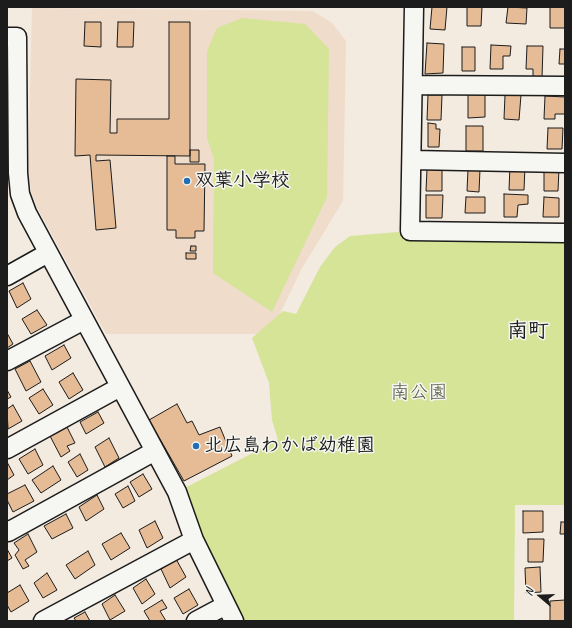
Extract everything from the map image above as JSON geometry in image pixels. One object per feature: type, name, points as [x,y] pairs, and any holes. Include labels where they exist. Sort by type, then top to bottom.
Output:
[{"type":"street","points":[[414,7],[410,231],[565,233]]},
{"type":"street","points":[[7,37],[17,37],[12,115],[18,173],[14,196],[27,213],[177,492],[194,540],[234,621]]},
{"type":"street","points":[[413,85],[565,86]]},
{"type":"street","points":[[412,160],[565,163]]},
{"type":"street","points":[[7,276],[48,253]]},
{"type":"street","points":[[7,361],[84,320]]},
{"type":"street","points":[[7,449],[120,387]]},
{"type":"street","points":[[7,530],[8,532],[154,451]]},
{"type":"street","points":[[50,619],[194,540]]},
{"type":"street","points":[[196,621],[226,605]]},
{"type":"shaded area","name":"双葉小学校","points":[[32,8],[313,11],[332,23],[346,41],[343,201],[302,268],[270,334],[106,334],[38,209],[31,191],[28,171]]},
{"type":"green space","points":[[242,18],[305,24],[329,49],[327,197],[272,312],[213,273],[214,159],[207,138],[207,51],[217,28]]},
{"type":"green space","name":"南公園","points":[[410,231],[565,233],[565,505],[515,505],[514,621],[234,621],[177,492],[278,440],[272,420],[269,383],[252,338],[283,311],[296,314],[320,267],[335,247],[350,236]]},
{"type":"building","points":[[432,7],[447,7],[445,30],[430,29]]},
{"type":"building","points":[[467,7],[482,7],[481,26],[467,26]]},
{"type":"building","points":[[508,7],[527,8],[526,24],[506,23]]},
{"type":"building","points":[[550,7],[565,7],[565,28],[550,28]]},
{"type":"building","points":[[85,22],[101,22],[101,47],[84,46]]},
{"type":"building","points":[[118,22],[134,22],[133,47],[117,47]]},
{"type":"building","points":[[169,22],[190,22],[190,156],[96,155],[96,161],[110,160],[116,228],[96,230],[90,155],[75,156],[76,79],[111,80],[110,133],[117,133],[117,119],[169,119]]},
{"type":"building","points":[[427,43],[444,44],[443,73],[425,74]]},
{"type":"building","points":[[491,45],[511,46],[510,56],[503,56],[503,69],[490,69]]},
{"type":"building","points":[[527,46],[543,46],[542,78],[533,78],[533,69],[526,69]]},
{"type":"building","points":[[462,47],[475,47],[475,71],[462,71]]},
{"type":"building","points":[[560,49],[565,49],[565,64],[559,64]]},
{"type":"building","points":[[468,93],[485,93],[485,117],[468,118]]},
{"type":"building","points":[[428,95],[442,95],[441,120],[427,120]]},
{"type":"building","points":[[505,95],[521,95],[519,120],[504,119]]},
{"type":"building","points":[[545,96],[565,97],[565,114],[555,114],[555,119],[544,119]]},
{"type":"building","points":[[428,123],[436,124],[436,129],[440,129],[439,147],[428,147]]},
{"type":"building","points":[[466,126],[483,126],[483,151],[466,151]]},
{"type":"building","points":[[548,128],[563,128],[562,149],[547,149]]},
{"type":"building","points":[[190,150],[199,150],[199,162],[190,162]]},
{"type":"building","points":[[167,156],[175,156],[175,164],[205,164],[204,231],[195,231],[195,238],[176,238],[176,230],[167,230]]},
{"type":"building","points":[[510,166],[525,166],[524,190],[509,190]]},
{"type":"building","points":[[559,168],[558,191],[544,191],[544,169]]},
{"type":"building","points":[[427,169],[442,169],[442,191],[426,191]]},
{"type":"building","points":[[468,169],[480,169],[479,192],[467,191]]},
{"type":"building","points":[[504,194],[528,195],[528,204],[518,205],[517,217],[504,217]]},
{"type":"building","points":[[426,195],[443,195],[442,218],[426,218]]},
{"type":"building","points":[[466,197],[485,197],[485,213],[465,213]]},
{"type":"building","points":[[544,197],[559,198],[559,217],[543,217]]},
{"type":"building","points":[[191,246],[196,246],[196,251],[190,251]]},
{"type":"building","points":[[186,253],[196,253],[196,259],[186,259]]},
{"type":"building","points":[[23,283],[31,299],[17,308],[9,291]]},
{"type":"building","points":[[37,310],[47,325],[31,334],[22,319]]},
{"type":"building","points":[[7,333],[13,344],[7,348]]},
{"type":"building","points":[[64,345],[71,358],[52,370],[45,356]]},
{"type":"building","points":[[30,361],[41,382],[26,391],[15,369]]},
{"type":"building","points":[[73,373],[83,390],[69,399],[59,382]]},
{"type":"building","points":[[43,389],[53,405],[39,414],[29,398]]},
{"type":"building","points":[[7,390],[11,397],[7,399]]},
{"type":"building","name":"北広島わかば幼稚園","points":[[177,404],[187,423],[192,421],[199,435],[220,427],[232,456],[184,481],[149,420]]},
{"type":"building","points":[[13,405],[22,421],[8,429],[7,409]]},
{"type":"building","points":[[98,412],[104,423],[86,434],[80,422]]},
{"type":"building","points":[[67,427],[75,443],[67,446],[70,451],[61,457],[50,436]]},
{"type":"building","points":[[109,438],[119,458],[105,467],[95,447]]},
{"type":"building","points":[[35,449],[43,465],[28,474],[19,459]]},
{"type":"building","points":[[80,454],[88,470],[77,477],[68,462]]},
{"type":"building","points":[[7,462],[14,475],[7,480]]},
{"type":"building","points":[[53,466],[61,480],[41,493],[32,480]]},
{"type":"building","points":[[143,474],[152,489],[139,497],[130,482]]},
{"type":"building","points":[[25,485],[34,501],[13,512],[7,500],[7,494]]},
{"type":"building","points":[[128,486],[135,501],[123,508],[115,494]]},
{"type":"building","points":[[97,495],[104,509],[86,521],[79,507]]},
{"type":"building","points":[[523,511],[543,511],[543,532],[523,533]]},
{"type":"building","points":[[66,514],[73,528],[52,539],[44,526]]},
{"type":"building","points":[[155,521],[163,538],[147,548],[139,530]]},
{"type":"building","points":[[561,522],[565,522],[565,534],[560,534]]},
{"type":"building","points":[[121,533],[130,548],[111,560],[102,544]]},
{"type":"building","points":[[28,534],[37,552],[25,560],[29,566],[23,569],[15,555],[19,550],[14,543]]},
{"type":"building","points":[[528,539],[544,539],[543,562],[528,562]]},
{"type":"building","points":[[7,549],[12,558],[7,561]]},
{"type":"building","points":[[88,551],[95,565],[75,579],[66,565]]},
{"type":"building","points":[[176,559],[186,577],[170,588],[161,569]]},
{"type":"building","points":[[540,567],[541,592],[526,593],[525,568]]},
{"type":"building","points":[[47,573],[57,590],[43,598],[34,583]]},
{"type":"building","points":[[146,579],[155,594],[142,604],[133,588]]},
{"type":"building","points":[[20,585],[29,601],[11,612],[7,605],[7,593]]},
{"type":"building","points":[[189,589],[198,605],[183,614],[174,598]]},
{"type":"building","points":[[115,595],[125,611],[110,620],[102,604]]},
{"type":"building","points":[[162,600],[167,608],[160,611],[166,621],[150,621],[144,611]]},
{"type":"building","points":[[565,600],[565,621],[550,621],[550,601]]},
{"type":"building","points":[[85,612],[90,621],[76,621],[74,618]]},
{"type":"place","name":"双葉小学校","points":[[187,181]]},
{"type":"place","name":"北広島わかば幼稚園","points":[[196,446]]},
{"type":"district","name":"南町","points":[[528,331]]}]
